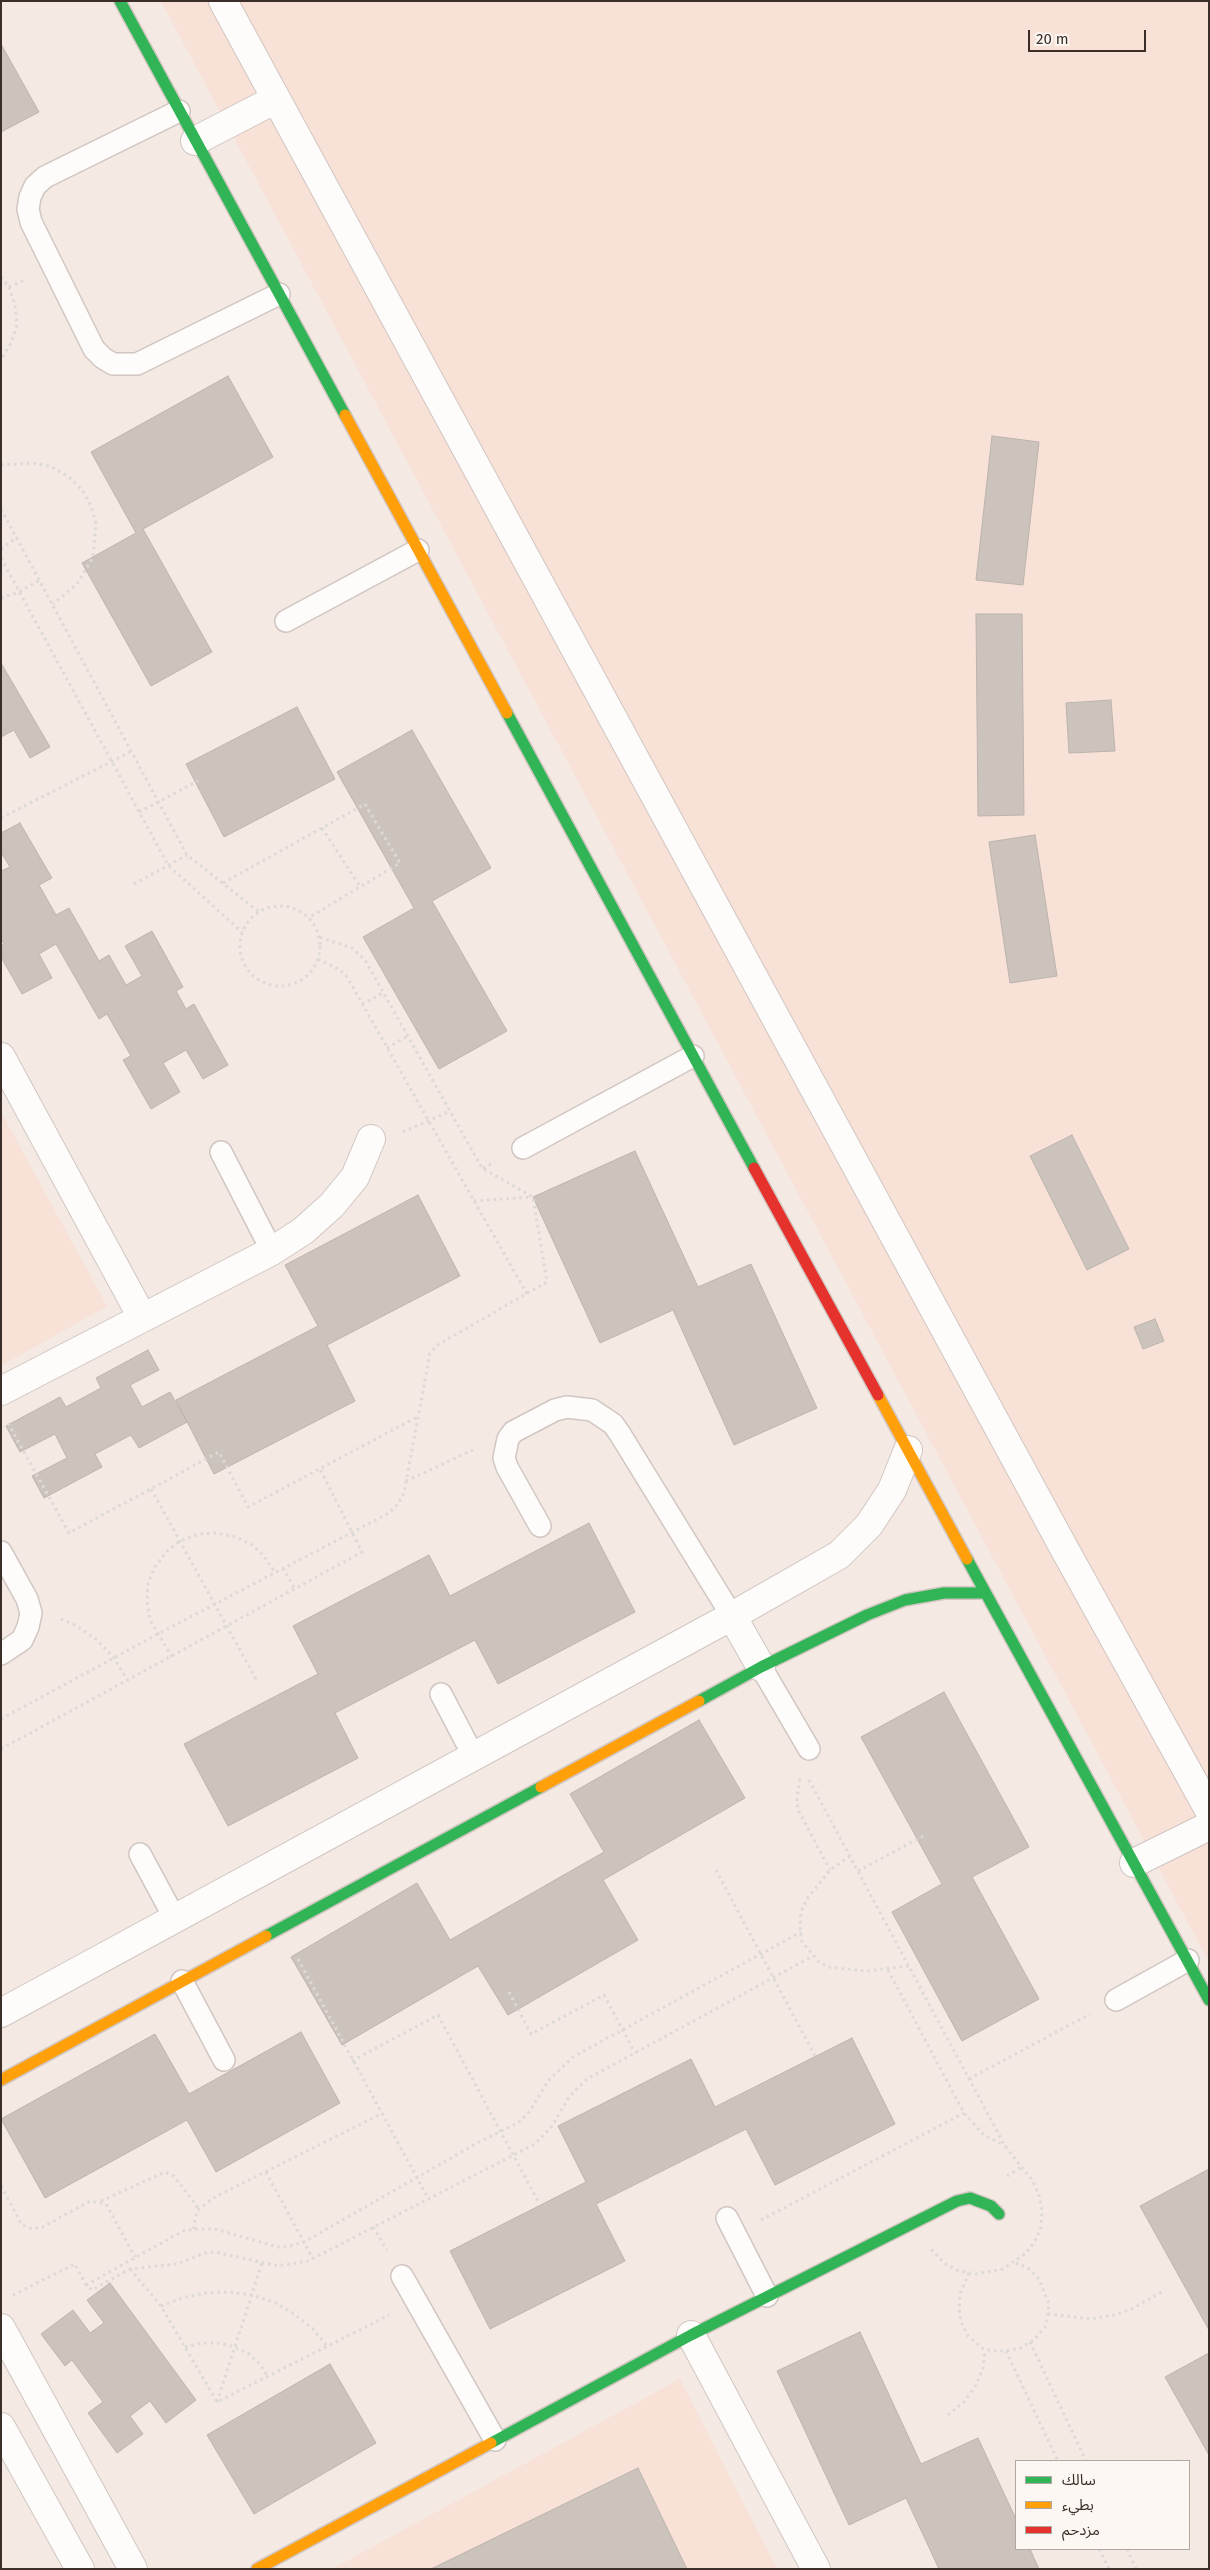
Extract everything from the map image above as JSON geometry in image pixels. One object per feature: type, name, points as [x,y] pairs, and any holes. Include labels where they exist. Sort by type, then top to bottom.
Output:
[{"type":"street","points":[[120,1],[984,1593],[1209,2000]]},
{"type":"street","points":[[224,1],[1209,1810]]},
{"type":"street","points":[[195,141],[276,99]]},
{"type":"street","points":[[1,1057],[142,1317]]},
{"type":"street","points":[[1,1392],[272,1251],[303,1231],[332,1205],[355,1177],[369,1144]]},
{"type":"street","points":[[1,2013],[732,1616],[839,1555],[869,1526],[892,1490],[908,1450]]},
{"type":"street","points":[[1,2080],[761,1667],[867,1615],[905,1600],[944,1593],[984,1593]]},
{"type":"street","points":[[732,1616],[761,1667]]},
{"type":"street","points":[[1134,1863],[1209,1826]]},
{"type":"street","points":[[257,2569],[691,2335],[957,2201],[970,2198],[981,2200],[999,2214]]},
{"type":"street","points":[[1,2328],[133,2569]]},
{"type":"street","points":[[691,2335],[816,2569]]},
{"type":"street","points":[[1,2427],[80,2569]]},
{"type":"lane","points":[[179,111],[45,177],[35,186],[30,197],[28,209],[31,222],[94,349],[113,364],[137,364],[278,294]]},
{"type":"lane","points":[[286,621],[418,550]]},
{"type":"lane","points":[[523,1148],[693,1056]]},
{"type":"lane","points":[[221,1152],[272,1251]]},
{"type":"lane","points":[[540,1526],[506,1467],[504,1458],[508,1439],[513,1432],[555,1410],[567,1407],[592,1410],[613,1424],[732,1616]]},
{"type":"lane","points":[[1,1552],[27,1599],[31,1613],[28,1627],[22,1640],[1,1654]]},
{"type":"lane","points":[[761,1667],[809,1748]]},
{"type":"lane","points":[[441,1694],[474,1757]]},
{"type":"lane","points":[[140,1854],[175,1919]]},
{"type":"lane","points":[[1116,2000],[1188,1960]]},
{"type":"lane","points":[[182,1981],[224,2060]]},
{"type":"lane","points":[[731,2226],[767,2296]]},
{"type":"lane","points":[[402,2276],[495,2440]]},
{"type":"path","points":[[1,277],[9,287],[16,305],[17,325],[12,344],[1,360]]},
{"type":"path","points":[[1,465],[32,463],[52,467],[69,477],[83,491],[92,508],[96,524],[93,557],[76,584],[53,604]]},
{"type":"path","points":[[1,509],[187,855],[259,912]]},
{"type":"path","points":[[1,549],[17,537]]},
{"type":"path","points":[[1,558],[168,865],[242,932]]},
{"type":"path","points":[[1,598],[19,592],[40,580]]},
{"type":"path","points":[[1,818],[132,751]]},
{"type":"path","points":[[139,812],[198,781]]},
{"type":"path","points":[[223,883],[365,804],[400,863],[308,918]]},
{"type":"path","points":[[322,828],[361,888]]},
{"type":"path","points":[[134,884],[187,855]]},
{"type":"path","points":[[285,906],[298,910],[308,918],[319,937],[318,959],[306,976],[287,986],[273,986],[259,981],[248,972],[242,959],[240,946],[242,932],[249,920],[259,912],[272,907],[285,906]]},
{"type":"path","points":[[319,937],[344,944],[359,953],[365,960],[482,1168],[533,1197]]},
{"type":"path","points":[[318,959],[340,970],[347,977],[427,1121],[527,1294]]},
{"type":"path","points":[[362,1004],[383,992]]},
{"type":"path","points":[[387,1048],[408,1036]]},
{"type":"path","points":[[369,1144],[450,1111]]},
{"type":"path","points":[[474,1201],[533,1197]]},
{"type":"path","points":[[1,1719],[214,1604],[389,1513],[398,1504],[406,1482],[420,1416],[430,1353],[439,1344],[547,1282],[533,1197]]},
{"type":"path","points":[[6,1418],[69,1533],[218,1452],[248,1506],[420,1416]]},
{"type":"path","points":[[406,1482],[513,1432]]},
{"type":"path","points":[[1,1749],[362,1552],[320,1469]]},
{"type":"path","points":[[151,1489],[256,1679]]},
{"type":"path","points":[[172,1657],[150,1620],[148,1611],[148,1584],[155,1566],[166,1552],[180,1541],[199,1534],[217,1533],[236,1536],[252,1545],[263,1555],[275,1572]]},
{"type":"path","points":[[283,1568],[296,1589]]},
{"type":"path","points":[[31,1613],[54,1617],[77,1626],[98,1640],[114,1658],[128,1681]]},
{"type":"path","points":[[809,1748],[798,1787],[798,1810],[830,1870]]},
{"type":"path","points":[[803,1769],[1006,2146],[983,2134],[964,2112],[888,1970]]},
{"type":"path","points":[[858,1871],[927,1834]]},
{"type":"path","points":[[850,1856],[830,1870],[807,1899],[801,1912],[802,1942],[813,1956],[828,1967],[847,1970],[888,1970],[909,1966]]},
{"type":"path","points":[[716,1870],[815,2056]]},
{"type":"path","points":[[281,1927],[428,2198]]},
{"type":"path","points":[[86,2285],[183,2231],[215,2229],[278,2247],[304,2242],[416,2177],[518,2123],[530,2110],[548,2081],[559,2068],[573,2057],[801,1932]]},
{"type":"path","points":[[10,2297],[75,2264],[86,2285],[92,2290],[130,2269],[177,2264],[195,2255],[215,2252],[278,2266],[293,2265],[313,2259],[535,2144],[552,2126],[578,2087],[587,2079],[813,1956]]},
{"type":"path","points":[[509,1992],[531,2034],[604,1995],[635,2053]]},
{"type":"path","points":[[969,2079],[1116,2000]]},
{"type":"path","points":[[352,2061],[438,2015],[539,2202]]},
{"type":"path","points":[[731,2226],[964,2112]]},
{"type":"path","points":[[194,2229],[195,2218],[199,2209],[215,2197],[381,2114]]},
{"type":"path","points":[[1,2186],[22,2225],[32,2229],[43,2227],[90,2201],[101,2201],[165,2172],[174,2176],[199,2209]]},
{"type":"path","points":[[266,2172],[313,2259]]},
{"type":"path","points":[[101,2201],[110,2208],[135,2257]]},
{"type":"path","points":[[969,2273],[960,2294],[958,2308],[961,2322],[968,2336],[985,2350],[1006,2351],[1030,2342],[1046,2326],[1049,2304],[1039,2280],[1028,2268],[1014,2262]]},
{"type":"path","points":[[217,2402],[262,2263]]},
{"type":"path","points":[[130,2269],[161,2306],[217,2402]]},
{"type":"path","points":[[1048,2314],[1092,2319],[1114,2315],[1132,2310],[1165,2290]]},
{"type":"path","points":[[161,2306],[205,2292],[251,2295],[274,2302],[294,2314],[313,2329],[328,2347]]},
{"type":"path","points":[[217,2402],[328,2347],[416,2300]]},
{"type":"path","points":[[1030,2342],[1086,2460]]},
{"type":"path","points":[[185,2347],[202,2343],[218,2343],[235,2347],[248,2354],[260,2364],[268,2377]]},
{"type":"path","points":[[948,2415],[964,2402],[976,2385],[983,2368],[985,2350]]},
{"type":"path","points":[[1006,2351],[1058,2460]]},
{"type":"path","points":[[1100,2550],[1109,2569]]},
{"type":"path","points":[[1127,2550],[1136,2569]]},
{"type":"shaded area","points":[[161,1],[1209,1],[1209,1962],[162,3]]},
{"type":"shaded area","points":[[1,1112],[107,1306],[1,1366]]},
{"type":"shaded area","points":[[680,2379],[777,2569],[332,2569]]},
{"type":"building","points":[[1,44],[39,112],[1,132]]},
{"type":"building","points":[[228,376],[273,457],[143,529],[212,652],[151,686],[82,563],[136,533],[91,452]]},
{"type":"building","points":[[992,436],[1039,442],[1023,585],[976,580]]},
{"type":"building","points":[[976,614],[1022,614],[1024,815],[978,816]]},
{"type":"building","points":[[1,663],[50,747],[30,758],[14,730],[1,737]]},
{"type":"building","points":[[1111,700],[1115,751],[1069,753],[1066,703]]},
{"type":"building","points":[[297,707],[335,779],[224,837],[186,764]]},
{"type":"building","points":[[412,730],[491,868],[432,901],[507,1031],[439,1069],[363,937],[414,908],[337,772]]},
{"type":"building","points":[[20,823],[52,878],[39,885],[56,915],[69,908],[99,961],[109,955],[126,985],[142,976],[125,946],[152,931],[183,987],[176,991],[186,1009],[194,1004],[228,1065],[203,1079],[186,1050],[163,1063],[180,1092],[151,1109],[123,1060],[131,1056],[107,1014],[99,1019],[56,944],[39,954],[52,978],[22,994],[1,957],[1,946],[4,944],[1,939],[1,871],[10,867],[1,852],[1,833]]},
{"type":"building","points":[[1035,835],[1057,976],[1010,983],[989,842]]},
{"type":"building","points":[[1072,1135],[1129,1249],[1087,1270],[1030,1156]]},
{"type":"building","points":[[635,1151],[698,1287],[751,1264],[817,1408],[734,1445],[673,1310],[600,1343],[533,1197]]},
{"type":"building","points":[[418,1195],[460,1276],[327,1345],[355,1401],[214,1474],[176,1400],[318,1326],[285,1265]]},
{"type":"building","points":[[1155,1319],[1164,1341],[1143,1349],[1134,1327]]},
{"type":"building","points":[[148,1350],[159,1370],[130,1385],[142,1407],[170,1392],[187,1422],[139,1448],[131,1435],[95,1454],[102,1467],[44,1498],[32,1476],[67,1458],[55,1434],[20,1452],[6,1426],[60,1397],[66,1407],[101,1388],[96,1378]]},
{"type":"building","points":[[589,1523],[635,1612],[498,1684],[475,1640],[335,1713],[358,1758],[228,1826],[184,1744],[318,1674],[293,1626],[429,1555],[450,1596]]},
{"type":"building","points":[[944,1692],[1029,1847],[972,1877],[1039,1999],[962,2041],[892,1912],[942,1884],[861,1737]]},
{"type":"building","points":[[699,1720],[745,1798],[603,1880],[638,1940],[508,2015],[478,1966],[342,2045],[291,1957],[417,1883],[450,1940],[604,1852],[570,1794]]},
{"type":"building","points":[[301,2032],[340,2103],[216,2172],[187,2120],[45,2198],[1,2119],[155,2034],[189,2094]]},
{"type":"building","points":[[852,2038],[895,2124],[775,2185],[746,2129],[596,2204],[625,2261],[490,2329],[450,2251],[586,2182],[558,2126],[691,2059],[715,2107]]},
{"type":"building","points":[[1209,2169],[1209,2330],[1140,2206]]},
{"type":"building","points":[[110,2283],[196,2400],[166,2423],[150,2401],[130,2416],[143,2434],[117,2453],[88,2413],[103,2402],[72,2360],[65,2366],[41,2334],[73,2310],[90,2333],[104,2323],[87,2300]]},
{"type":"building","points":[[860,2332],[921,2464],[978,2438],[1015,2517],[1015,2550],[1030,2550],[1039,2569],[939,2569],[906,2498],[849,2525],[777,2371]]},
{"type":"building","points":[[1209,2353],[1209,2455],[1165,2377]]},
{"type":"building","points":[[330,2364],[376,2443],[254,2514],[207,2435]]},
{"type":"building","points":[[638,2468],[687,2569],[431,2569]]},
{"type":"traffic: fast","points":[[120,1],[345,415]]},
{"type":"traffic: fast","points":[[507,713],[754,1168]]},
{"type":"traffic: fast","points":[[967,1559],[1209,2000]]},
{"type":"traffic: fast","points":[[699,1701],[761,1667],[867,1615],[905,1600],[944,1593],[985,1593]]},
{"type":"traffic: fast","points":[[266,1936],[541,1787]]},
{"type":"traffic: fast","points":[[491,2443],[691,2335],[957,2201],[970,2198],[991,2206],[999,2214]]},
{"type":"traffic: slow","points":[[345,415],[507,713]]},
{"type":"traffic: slow","points":[[878,1395],[967,1559]]},
{"type":"traffic: slow","points":[[541,1787],[699,1701]]},
{"type":"traffic: slow","points":[[1,2080],[266,1936]]},
{"type":"traffic: slow","points":[[257,2569],[491,2443]]},
{"type":"traffic: jam","points":[[754,1168],[878,1395]]}]
